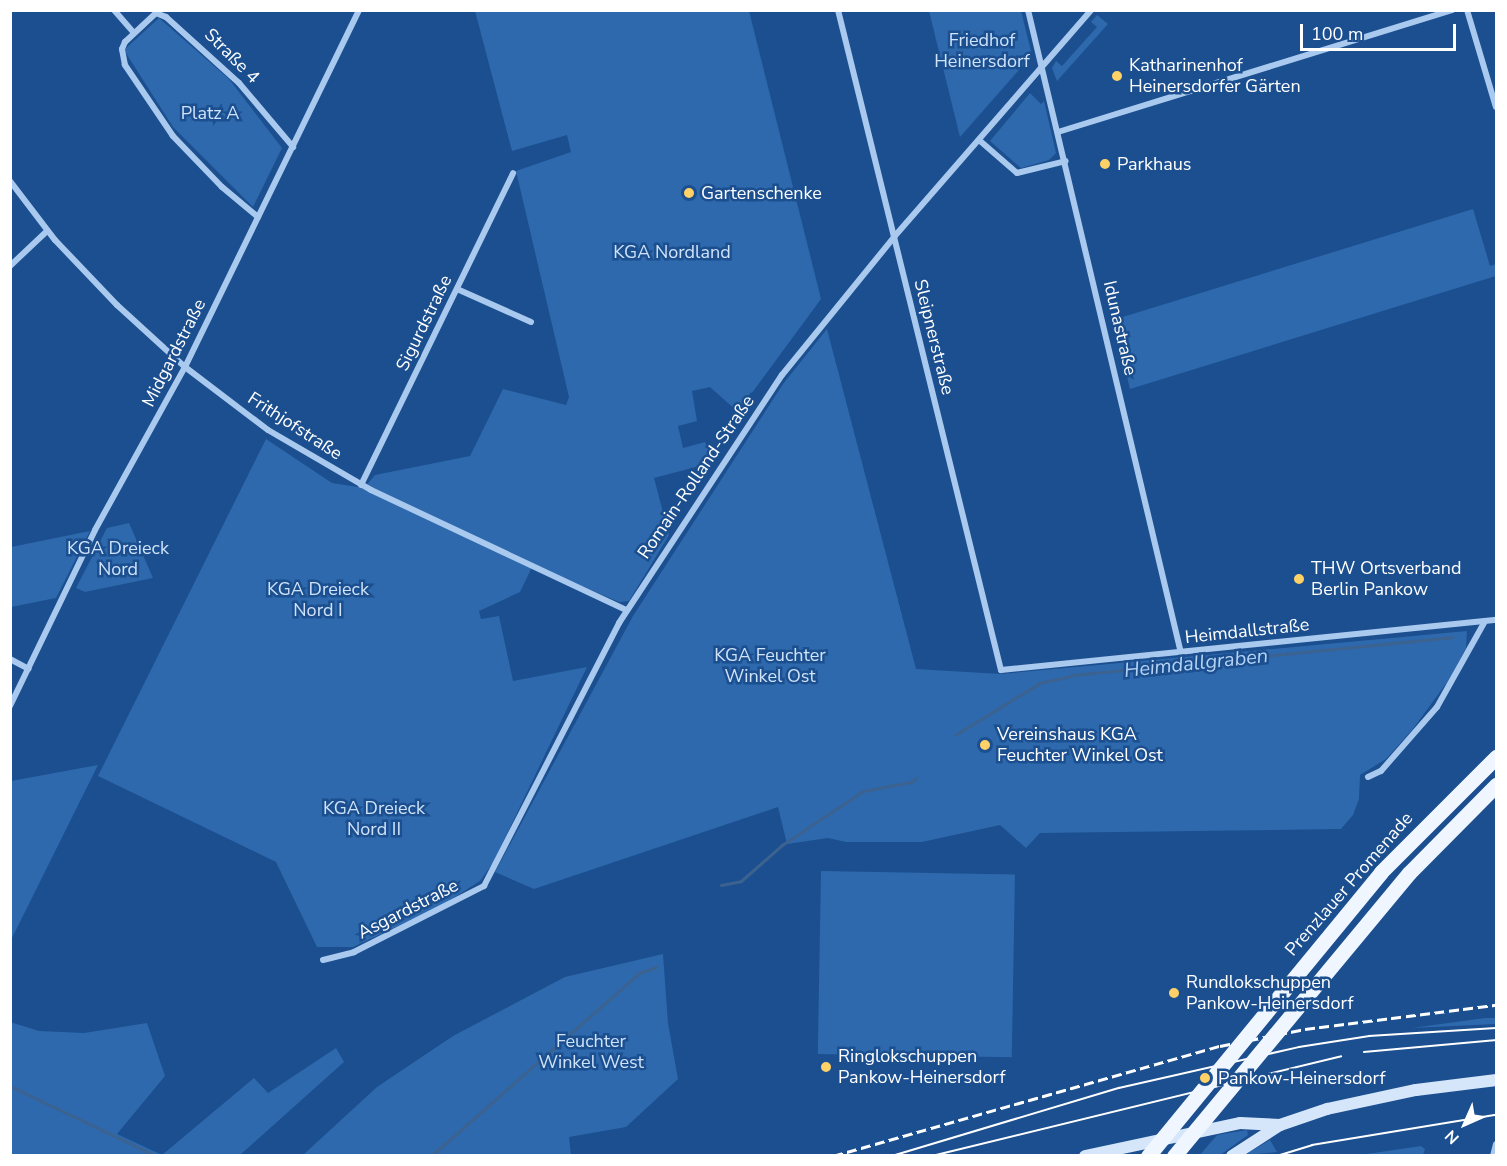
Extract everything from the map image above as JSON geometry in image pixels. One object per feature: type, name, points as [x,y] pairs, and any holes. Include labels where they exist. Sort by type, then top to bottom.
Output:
[{"type":"main road","name":"Prenzlauer Promenade","points":[[1148,1155],[1381,872],[1497,757]]},
{"type":"main road","points":[[1174,1155],[1409,873],[1497,785]]},
{"type":"main road","points":[[1232,1155],[1280,1125],[1327,1109],[1497,1080]]},
{"type":"main road","points":[[1084,1155],[1240,1123],[1280,1125]]},
{"type":"street","points":[[114,10],[135,33],[122,49],[125,66],[144,98],[198,164],[258,218]]},
{"type":"street","name":"Midgardstraße","points":[[10,706],[95,530],[185,367],[359,10]]},
{"type":"street","name":"Sleipnerstraße","points":[[838,10],[1001,670]]},
{"type":"street","name":"Idunastraße","points":[[1028,10],[1066,161],[1181,653]]},
{"type":"street","name":"Romain-Rolland-Straße","points":[[494,867],[626,610],[782,375],[894,237],[1091,10]]},
{"type":"street","points":[[1058,132],[1453,10]]},
{"type":"street","points":[[1467,10],[1497,107]]},
{"type":"street","name":"Straße 4","points":[[135,33],[156,13],[166,17],[239,83],[293,147]]},
{"type":"street","points":[[979,140],[1017,173],[1066,161]]},
{"type":"street","name":"Sigurdstraße","points":[[361,485],[513,173]]},
{"type":"street","name":"Frithjofstraße","points":[[10,181],[48,231],[87,276],[185,367],[268,430],[361,485],[626,610]]},
{"type":"street","points":[[10,266],[48,231]]},
{"type":"street","points":[[457,289],[531,322]]},
{"type":"street","name":"Heimdallstraße","points":[[1001,670],[1497,620]]},
{"type":"street","points":[[1368,777],[1387,766],[1437,707],[1485,621]]},
{"type":"street","points":[[10,659],[29,669]]},
{"type":"street","name":"Asgardstraße","points":[[323,960],[354,952],[441,911],[484,886],[494,867]]},
{"type":"street","points":[[1493,1155],[1497,1144]]},
{"type":"green space","points":[[475,11],[749,11],[821,299],[738,412],[710,387],[692,391],[697,421],[678,426],[683,448],[705,442],[715,462],[654,478],[669,535],[629,601],[619,602],[533,565],[520,592],[479,611],[481,619],[499,616],[513,681],[587,667],[493,863],[480,881],[439,907],[353,947],[317,947],[276,862],[98,776],[266,439],[332,483],[364,488],[375,475],[470,456],[503,389],[566,405],[569,397],[516,171],[571,152],[567,135],[512,151]]},
{"type":"green space","name":"Friedhof Heinersdorf","points":[[929,11],[1021,11],[1032,55],[960,137]]},
{"type":"green space","points":[[1097,15],[1108,24],[1057,81],[1052,68],[1056,61],[1062,66],[1097,27],[1091,22]]},
{"type":"green space","name":"Platz A","points":[[159,18],[229,79],[282,148],[253,207],[173,127],[124,50]]},
{"type":"green space","points":[[1030,93],[1041,104],[1044,101],[1056,153],[1049,160],[1021,168],[990,141]]},
{"type":"green space","points":[[1473,209],[1490,266],[1496,264],[1496,276],[1130,389],[1113,320]]},
{"type":"green space","name":"KGA Feuchter Winkel Ost","points":[[827,329],[916,669],[1001,674],[1467,631],[1466,648],[1448,681],[1412,730],[1386,759],[1360,775],[1359,799],[1353,815],[1341,829],[1040,833],[1026,848],[1000,825],[922,842],[846,842],[828,838],[787,844],[778,807],[534,889],[495,872],[633,616],[783,384]]},
{"type":"green space","name":"KGA Dreieck Nord","points":[[129,523],[153,578],[85,592],[76,588],[107,528]]},
{"type":"green space","name":"KGA Dreieck Nord","points":[[90,531],[56,598],[11,607],[11,547]]},
{"type":"green space","points":[[98,765],[97,767],[11,940],[11,781]]},
{"type":"green space","points":[[821,871],[1015,874],[1012,1057],[818,1054]]},
{"type":"green space","name":"Feuchter Winkel West","points":[[663,954],[668,1023],[678,1079],[626,1127],[569,1137],[571,1155],[303,1155],[377,1087],[453,1036],[565,977]]},
{"type":"green space","points":[[1496,1018],[1496,1024],[1412,1028]]},
{"type":"green space","points":[[10,1022],[39,1031],[84,1033],[147,1023],[165,1076],[117,1134],[162,1155],[11,1155]]},
{"type":"green space","points":[[336,1048],[344,1062],[240,1155],[162,1155],[254,1078],[268,1093]]},
{"type":"green space","points":[[1247,1130],[1248,1135],[1220,1155],[1199,1156],[1217,1135]]},
{"type":"green space","points":[[1270,1140],[1277,1152],[1246,1155],[1251,1151]]},
{"type":"green space","points":[[1421,1146],[1425,1149],[1423,1155],[1360,1155]]},
{"type":"waterway","name":"Heimdallgraben","points":[[955,735],[1040,683],[1074,675],[1452,637]]},
{"type":"waterway","name":"Heimdallgraben","points":[[721,885],[741,881],[782,845],[863,791],[911,782],[916,778]]},
{"type":"waterway","points":[[431,1156],[639,973],[656,967]]},
{"type":"waterway","points":[[10,1086],[156,1156]]},
{"type":"tram line","points":[[892,1156],[1119,1088],[1299,1047],[1369,1036],[1496,1028]]},
{"type":"tram line","points":[[1364,1052],[1496,1040]]},
{"type":"tram line","points":[[932,1156],[1341,1056]]},
{"type":"tram line","points":[[1277,1156],[1312,1145],[1496,1115]]},
{"type":"railway","points":[[833,1156],[1220,1046],[1305,1029],[1496,1005]]},
{"type":"place","name":"Katharinenhof Heinersdorfer Gärten","points":[[1117,76]]},
{"type":"place","name":"Parkhaus","points":[[1105,164]]},
{"type":"place","name":"Gartenschenke","points":[[689,193]]},
{"type":"place","name":"THW Ortsverband Berlin Pankow","points":[[1299,579]]},
{"type":"place","name":"Vereinshaus KGA Feuchter Winkel Ost","points":[[985,745]]},
{"type":"place","name":"Rundlokschuppen Pankow-Heinersdorf","points":[[1174,993]]},
{"type":"place","name":"Ringlokschuppen Pankow-Heinersdorf","points":[[826,1067]]},
{"type":"place","name":"Pankow-Heinersdorf","points":[[1205,1078]]},
{"type":"park label","name":"KGA Nordland","points":[[672,252]]},
{"type":"park label","name":"KGA Dreieck Nord I","points":[[318,600]]},
{"type":"park label","name":"KGA Dreieck Nord II","points":[[374,819]]}]
